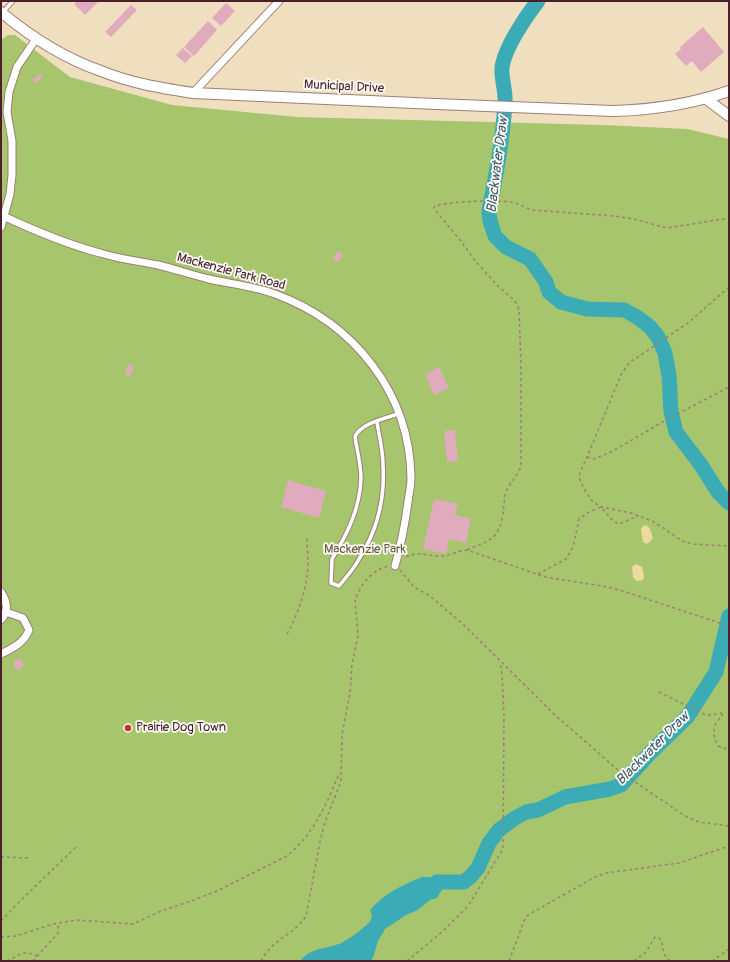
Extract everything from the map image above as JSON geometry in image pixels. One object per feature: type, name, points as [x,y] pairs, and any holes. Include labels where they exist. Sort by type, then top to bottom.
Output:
[{"type":"street","points":[[193,93],[279,1]]},
{"type":"street","name":"Municipal Drive","points":[[2,13],[36,39],[100,71],[154,86],[193,93],[613,111],[638,110],[679,104],[729,91]]},
{"type":"street","points":[[1,227],[10,194],[12,175],[12,141],[7,112],[9,92],[17,67],[36,39]]},
{"type":"street","points":[[705,98],[729,116]]},
{"type":"street","name":"Mackenzie Park Road","points":[[3,216],[43,234],[99,253],[262,290],[282,297],[310,310],[341,333],[363,354],[381,376],[391,392],[407,437],[411,478],[398,566]]},
{"type":"street","points":[[1,592],[5,598],[6,605],[6,612],[1,620]]},
{"type":"street","points":[[1,654],[13,648],[26,638],[29,630],[23,618],[6,612]]},
{"type":"lane","points":[[2,13],[13,1]]},
{"type":"lane","points":[[377,422],[383,463],[383,481],[380,506],[374,530],[367,546],[359,560],[339,586],[331,583],[332,559],[350,528],[360,492],[361,476],[355,438],[359,430],[366,426],[399,413]]},
{"type":"path","points":[[403,561],[405,557],[412,554],[419,553],[443,556],[468,550],[495,536],[500,529],[504,497],[521,465],[521,358],[518,306],[514,300],[476,262],[434,208],[435,206],[482,202],[513,202],[524,208],[532,210],[624,218],[667,228],[729,218]]},
{"type":"path","points":[[638,516],[622,523],[616,523],[613,521],[601,507],[592,501],[586,493],[580,482],[580,472],[620,375],[629,363],[668,337],[702,311],[729,287]]},
{"type":"path","points":[[587,457],[594,459],[601,457],[666,420],[729,388]]},
{"type":"path","points":[[538,574],[566,559],[573,547],[579,519],[588,512],[601,507],[631,513],[658,524],[678,539],[687,543],[729,546]]},
{"type":"path","points":[[287,634],[300,606],[305,587],[308,567],[307,536]]},
{"type":"path","points":[[468,550],[559,580],[594,584],[620,590],[729,626]]},
{"type":"path","points":[[261,961],[269,948],[298,925],[306,916],[325,822],[340,780],[343,725],[350,693],[352,664],[358,636],[355,601],[361,587],[374,573],[386,566],[398,566],[414,587],[430,596],[464,625],[566,724],[623,774],[685,816],[699,822],[729,826]]},
{"type":"path","points":[[407,961],[443,931],[468,906],[503,849],[503,702],[502,675],[499,660]]},
{"type":"path","points":[[659,692],[704,714],[709,715],[722,713],[722,716],[716,721],[713,730],[718,746],[729,750]]},
{"type":"path","points":[[1,937],[16,936],[58,923],[76,920],[133,924],[161,911],[217,891],[285,857],[298,846],[317,820],[340,772]]},
{"type":"path","points":[[1,921],[16,904],[76,846]]},
{"type":"path","points":[[509,961],[526,918],[595,877],[606,873],[679,863],[729,846]]},
{"type":"path","points":[[1,857],[29,858]]},
{"type":"path","points":[[33,961],[58,933],[58,923]]},
{"type":"path","points":[[634,961],[646,952],[655,937],[660,939],[664,953],[670,961]]},
{"type":"path","points":[[712,961],[729,949]]},
{"type":"path","points":[[7,961],[15,956],[27,952],[38,956]]},
{"type":"green space","name":"Mackenzie Park","points":[[8,35],[15,35],[70,77],[172,105],[297,117],[603,125],[687,129],[729,139],[729,961],[1,961],[1,40]]},
{"type":"sand","points":[[646,525],[650,529],[653,538],[646,544],[643,542],[641,529]]},
{"type":"sand","points":[[636,564],[642,567],[644,576],[643,580],[636,581],[633,577],[632,567]]},
{"type":"water","points":[[422,877],[442,877],[447,879],[447,886],[418,910],[406,915],[385,929],[378,941],[373,958],[370,961],[300,961],[313,951],[339,944],[351,937],[370,922],[372,915],[370,910],[376,904],[401,886]]},
{"type":"building","points":[[77,1],[99,1],[85,15],[74,4]]},
{"type":"building","points":[[226,3],[235,11],[221,26],[212,18]]},
{"type":"building","points":[[131,5],[137,10],[111,37],[105,32]]},
{"type":"building","points":[[208,21],[217,30],[194,56],[184,47]]},
{"type":"building","points":[[703,27],[724,52],[701,72],[692,61],[686,66],[675,54],[681,49],[680,47]]},
{"type":"building","points":[[183,48],[192,56],[185,63],[176,55]]},
{"type":"building","points":[[40,74],[43,77],[35,83],[32,80]]},
{"type":"building","points":[[338,251],[343,255],[338,262],[333,259]]},
{"type":"building","points":[[129,364],[134,366],[130,376],[125,375]]},
{"type":"building","points":[[439,367],[449,388],[434,395],[425,374]]},
{"type":"building","points":[[455,430],[458,461],[447,462],[444,431]]},
{"type":"building","points":[[288,480],[326,491],[319,518],[281,507]]},
{"type":"building","points":[[434,499],[458,504],[455,515],[471,519],[466,543],[449,539],[446,554],[423,549]]},
{"type":"building","points":[[18,659],[23,662],[23,667],[18,670],[14,667],[14,662]]},
{"type":"waterway","name":"Blackwater Draw","points":[[538,1],[511,42],[502,68],[505,98],[503,130],[489,211],[490,221],[495,236],[506,247],[530,259],[546,282],[549,292],[561,302],[587,309],[624,310],[637,317],[650,327],[658,337],[665,353],[669,376],[671,412],[676,432],[701,465],[718,492],[729,503]]},
{"type":"waterway","name":"Blackwater Draw","points":[[432,892],[437,882],[464,882],[471,876],[478,868],[489,843],[499,830],[515,818],[526,812],[538,810],[565,797],[610,789],[621,785],[651,752],[688,716],[716,672],[729,616]]},
{"type":"place","name":"Prairie Dog Town","points":[[128,728]]}]
